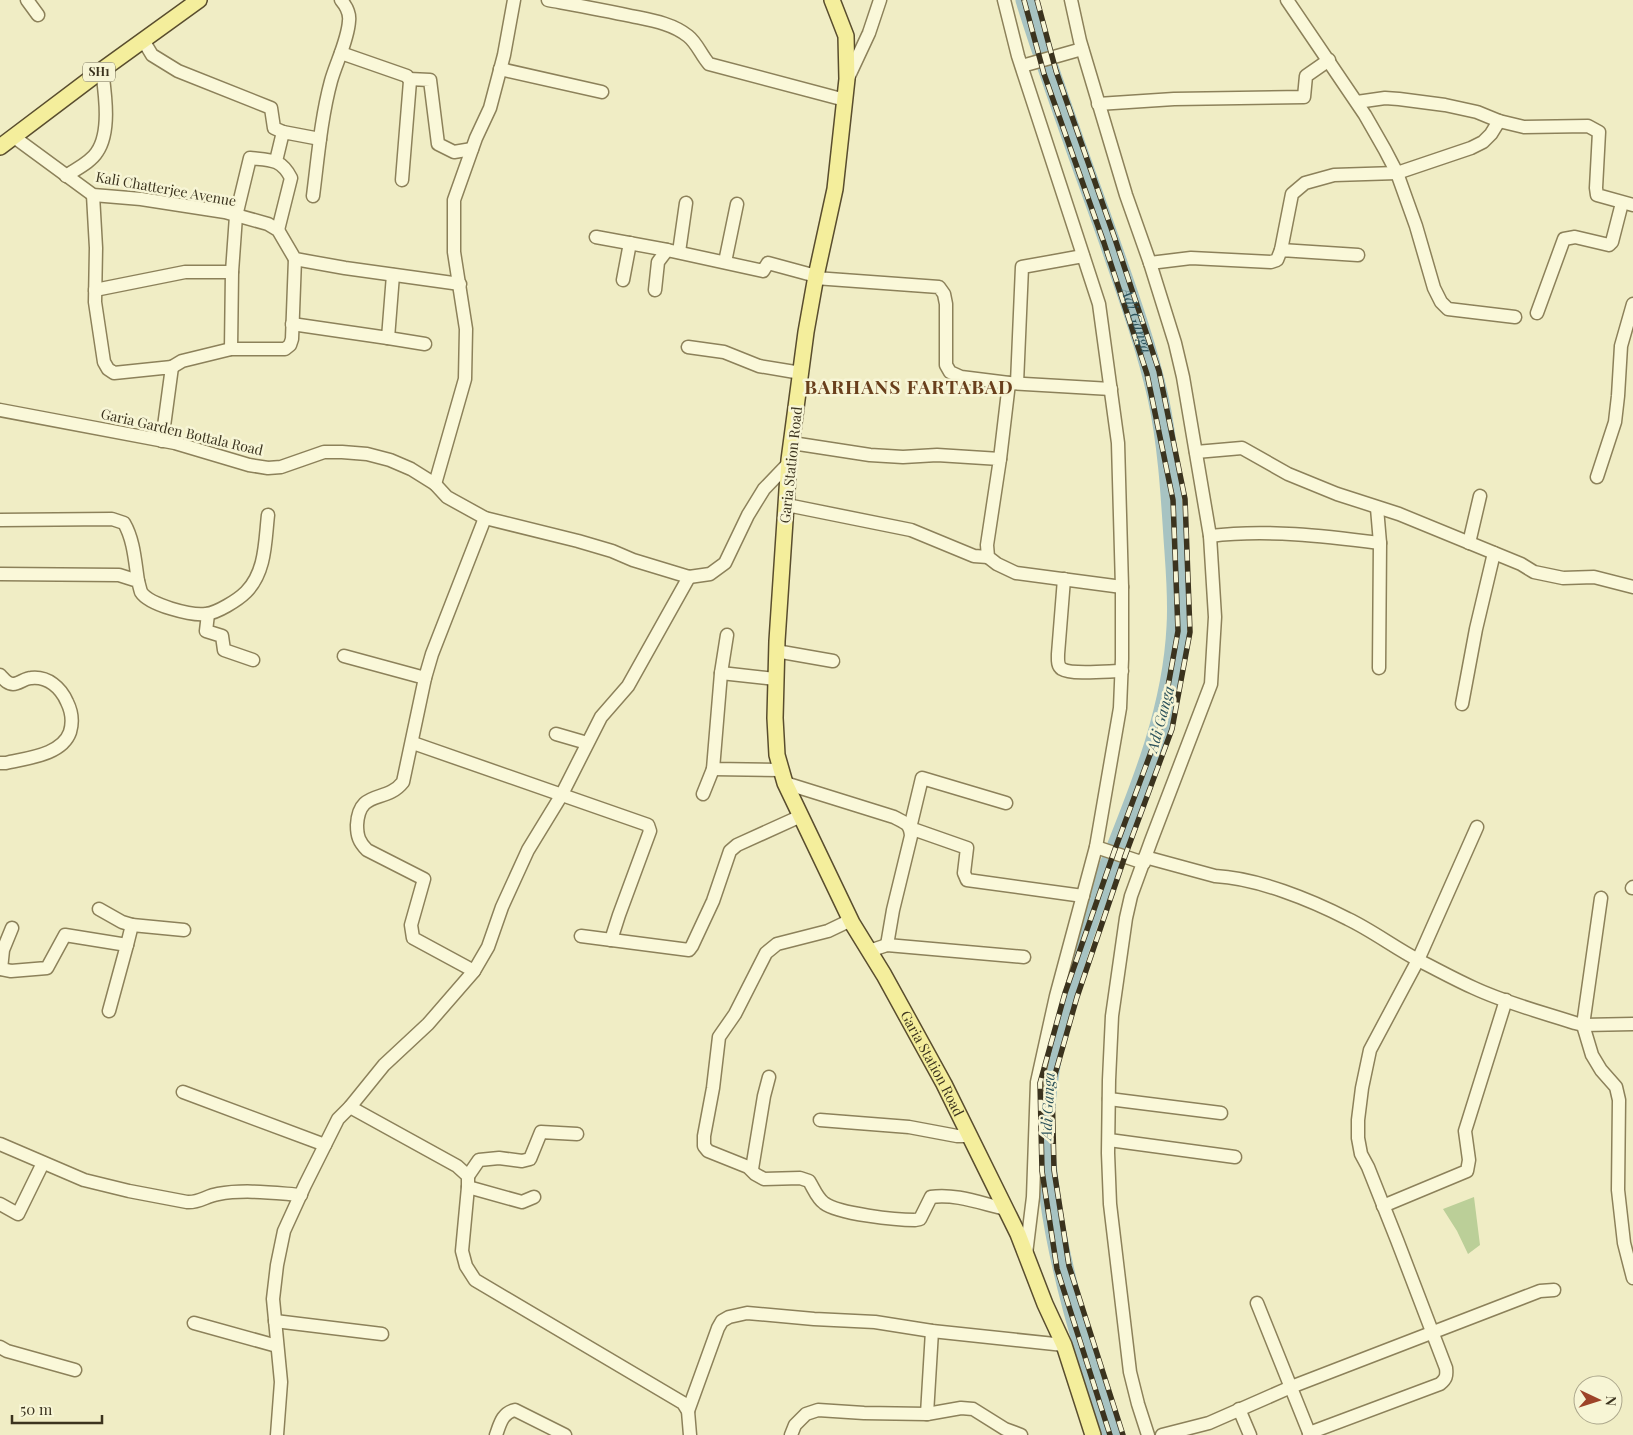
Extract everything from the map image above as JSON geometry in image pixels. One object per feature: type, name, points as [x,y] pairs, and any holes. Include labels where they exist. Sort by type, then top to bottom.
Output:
[{"type":"main road","name":"SH1","points":[[0,147],[199,0]]},
{"type":"main road","name":"Garia Station Road","points":[[832,0],[846,36],[846,100],[835,189],[816,277],[800,373],[789,463],[776,651],[775,718],[777,755],[783,777],[851,920],[944,1084],[1006,1209],[1064,1344],[1093,1435]]},
{"type":"street","points":[[27,0],[38,15]]},
{"type":"street","points":[[313,196],[322,119],[350,20],[346,7],[341,0]]},
{"type":"street","points":[[435,484],[465,379],[466,329],[454,252],[454,200],[472,149],[490,108],[514,0]]},
{"type":"street","points":[[548,0],[667,25],[694,41],[700,54],[709,64],[846,100]]},
{"type":"street","points":[[847,79],[869,33],[880,0]]},
{"type":"street","points":[[1004,0],[1022,66],[1099,304],[1118,443],[1122,587],[1120,708],[1096,847],[1056,996],[1037,1082],[1033,1197],[1026,1256]]},
{"type":"street","points":[[1071,0],[1098,104],[1175,343],[1183,377],[1210,536],[1216,617],[1211,684],[1131,896],[1112,1016],[1108,1140],[1110,1204],[1123,1318],[1136,1396],[1148,1435]]},
{"type":"street","points":[[1286,0],[1329,60],[1375,130],[1397,173],[1416,226],[1434,288],[1441,302],[1448,309],[1515,317]]},
{"type":"street","points":[[143,40],[152,55],[178,71],[271,108],[274,128],[283,132],[320,139]]},
{"type":"street","points":[[1022,66],[1082,48]]},
{"type":"street","points":[[341,53],[407,76],[410,81],[402,180]]},
{"type":"street","points":[[1098,104],[1174,99],[1304,97],[1306,76],[1329,60]]},
{"type":"street","points":[[500,69],[602,92]]},
{"type":"street","points":[[66,176],[98,152],[102,140],[107,107],[102,70]]},
{"type":"street","points":[[408,79],[430,80],[438,144],[454,152],[472,149]]},
{"type":"street","points":[[1357,102],[1385,98],[1446,105],[1477,112],[1499,121],[1524,127],[1588,126],[1599,132],[1597,195],[1628,204],[1609,245],[1575,237],[1564,239],[1537,312]]},
{"type":"street","points":[[1150,263],[1191,258],[1271,262],[1277,260],[1281,250],[1289,204],[1292,194],[1297,188],[1311,181],[1334,175],[1397,173],[1471,148],[1483,142],[1491,134],[1499,121]]},
{"type":"street","points":[[276,161],[283,132]]},
{"type":"street","name":"Kali Chatterjee Avenue","points":[[14,137],[93,195],[141,199],[225,212],[268,224],[278,230]]},
{"type":"street","points":[[93,195],[96,248],[95,302],[104,362],[108,370],[114,373],[172,367],[182,361],[231,349],[285,349],[290,346],[292,339],[294,259],[278,230],[291,178],[287,170],[276,161],[250,158],[236,216],[232,272],[231,349]]},
{"type":"street","points":[[655,290],[658,262],[673,251],[686,203]]},
{"type":"street","points":[[725,262],[737,204]]},
{"type":"street","points":[[596,237],[673,251],[762,271],[768,263],[816,277],[939,287],[944,294],[946,304],[946,365],[950,372],[961,377],[1013,383],[1111,389]]},
{"type":"street","points":[[623,280],[630,243]]},
{"type":"street","points":[[1281,250],[1358,255]]},
{"type":"street","points":[[988,557],[987,545],[1013,383],[1022,267],[1083,256]]},
{"type":"street","points":[[294,259],[460,284]]},
{"type":"street","points":[[95,290],[185,272],[232,272]]},
{"type":"street","points":[[388,338],[393,275]]},
{"type":"street","points":[[1597,478],[1615,422],[1621,346],[1633,304]]},
{"type":"street","points":[[292,324],[425,344]]},
{"type":"street","points":[[688,347],[724,352],[759,366],[800,373]]},
{"type":"street","points":[[162,441],[172,367]]},
{"type":"street","name":"Garia Garden Bottala Road","points":[[0,410],[175,443],[249,465],[268,468],[281,467],[324,452],[367,454],[390,460],[411,469],[435,484],[447,497],[485,518],[586,543],[689,577]]},
{"type":"street","points":[[792,444],[878,456],[937,455],[1000,459]]},
{"type":"street","points":[[1196,452],[1242,448],[1288,474],[1337,494],[1399,514],[1520,564],[1534,572],[1563,578],[1594,577],[1633,587]]},
{"type":"street","points":[[278,1435],[281,1382],[273,1299],[280,1248],[284,1231],[338,1119],[384,1065],[428,1024],[474,971],[488,948],[502,907],[528,850],[561,796],[601,717],[628,686],[689,577],[710,574],[725,563],[748,515],[764,489],[789,463]]},
{"type":"street","points":[[1469,543],[1480,496]]},
{"type":"street","points":[[787,505],[911,530],[974,556],[988,557],[997,564],[1016,573],[1122,587]]},
{"type":"street","points":[[1377,508],[1380,543],[1379,668]]},
{"type":"street","points":[[0,520],[112,519],[124,523],[130,539],[142,592],[151,601],[192,614],[208,614],[222,608],[246,592],[262,569],[268,516]]},
{"type":"street","points":[[474,971],[413,938],[411,925],[424,879],[367,850],[361,844],[357,835],[358,817],[362,805],[369,800],[391,792],[403,782],[413,743],[425,678],[432,654],[485,518]]},
{"type":"street","points":[[1210,536],[1239,532],[1304,534],[1380,543]]},
{"type":"street","points":[[1462,704],[1478,620],[1494,553]]},
{"type":"street","points":[[0,574],[119,576],[138,581]]},
{"type":"street","points":[[1064,579],[1058,654],[1059,666],[1062,670],[1070,672],[1122,671]]},
{"type":"street","points":[[208,614],[206,631],[222,636],[224,650],[253,660]]},
{"type":"street","points":[[703,794],[713,769],[721,673],[727,635]]},
{"type":"street","points":[[776,651],[833,661]]},
{"type":"street","points":[[344,656],[425,678]]},
{"type":"street","points":[[721,673],[775,679]]},
{"type":"street","points":[[0,675],[7,682],[14,684],[30,678],[53,683],[64,694],[71,710],[72,725],[64,743],[44,754],[0,763]]},
{"type":"street","points":[[556,734],[588,743]]},
{"type":"street","points":[[413,743],[646,824],[650,831],[611,940]]},
{"type":"street","points":[[713,769],[783,777],[894,817],[907,824],[910,828],[967,848],[964,873],[967,880],[1083,896]]},
{"type":"street","points":[[887,945],[922,778],[1006,803]]},
{"type":"street","points":[[581,936],[689,950],[713,901],[730,851],[737,845],[801,816]]},
{"type":"street","points":[[1257,1302],[1310,1434],[1440,1384],[1445,1380],[1447,1375],[1446,1368],[1397,1240],[1361,1154],[1358,1138],[1362,1088],[1370,1050],[1418,960],[1477,827]]},
{"type":"street","points":[[1096,847],[1271,888],[1309,902],[1349,919],[1418,960],[1476,989],[1506,1000],[1584,1025],[1633,1024]]},
{"type":"street","points":[[1601,898],[1584,1025],[1592,1055],[1601,1070],[1616,1087],[1619,1100],[1618,1190],[1624,1243],[1633,1278]]},
{"type":"street","points":[[100,909],[122,922],[132,925],[184,930]]},
{"type":"street","points":[[851,920],[828,931],[777,944],[766,953],[735,1014],[719,1037],[704,1146],[708,1151],[752,1169],[755,1174],[764,1178],[800,1178],[809,1181],[818,1196],[830,1207],[867,1216],[920,1219],[931,1197],[938,1196],[949,1196],[1006,1209]]},
{"type":"street","points":[[109,1010],[132,925]]},
{"type":"street","points":[[12,928],[3,950],[0,969],[47,968],[65,935],[127,945]]},
{"type":"street","points":[[869,951],[887,945],[1024,957]]},
{"type":"street","points":[[1383,1206],[1468,1171],[1469,1160],[1465,1131],[1506,1000]]},
{"type":"street","points":[[752,1169],[769,1077]]},
{"type":"street","points":[[183,1092],[325,1145]]},
{"type":"street","points":[[1109,1099],[1221,1113]]},
{"type":"street","points":[[350,1107],[457,1166],[468,1182],[522,1202],[534,1197]]},
{"type":"street","points":[[820,1120],[909,1127],[957,1136],[969,1136]]},
{"type":"street","points":[[577,1134],[541,1132],[530,1159],[522,1161],[499,1158],[479,1160],[468,1182],[462,1251],[466,1266],[476,1280],[683,1403],[688,1411]]},
{"type":"street","points":[[1108,1140],[1235,1157]]},
{"type":"street","points":[[0,1144],[84,1180],[129,1191],[194,1203],[216,1194],[260,1192],[301,1195]]},
{"type":"street","points":[[1620,1145],[1633,1148]]},
{"type":"street","points":[[0,1204],[18,1214],[43,1163]]},
{"type":"street","points":[[1162,1435],[1209,1423],[1291,1387],[1431,1332],[1540,1291],[1554,1290]]},
{"type":"street","points":[[690,1435],[688,1411],[718,1328],[722,1321],[729,1317],[747,1313],[875,1322],[932,1331],[1064,1344]]},
{"type":"street","points":[[275,1321],[382,1334]]},
{"type":"street","points":[[194,1323],[277,1346]]},
{"type":"street","points":[[928,1414],[932,1331]]},
{"type":"street","points":[[0,1348],[75,1370]]},
{"type":"street","points":[[791,1435],[795,1425],[806,1414],[818,1410],[864,1414],[928,1414],[961,1408],[973,1410],[1005,1429],[1021,1435]]},
{"type":"street","points":[[1239,1409],[1250,1435]]},
{"type":"street","points":[[496,1435],[502,1419],[508,1412],[515,1410],[565,1435]]},
{"type":"green space","points":[[1474,1197],[1480,1245],[1468,1254],[1457,1231],[1443,1209]]},
{"type":"waterway","name":"Adi Ganga","points":[[1026,0],[1129,299],[1153,377],[1167,449],[1176,571],[1177,627],[1166,703],[1144,776],[1089,919],[1065,994],[1053,1045],[1044,1122],[1050,1197],[1061,1257],[1076,1317],[1111,1435]]},
{"type":"railway","points":[[1024,0],[1044,74],[1104,243],[1147,374],[1173,500],[1178,631],[1161,725],[1065,993],[1040,1083],[1042,1171],[1057,1269],[1110,1435]]},
{"type":"railway","points":[[1037,0],[1056,71],[1159,371],[1185,499],[1190,632],[1172,729],[1125,856],[1077,997],[1052,1085],[1054,1170],[1069,1266],[1123,1435]]},
{"type":"district","name":"BARHANS FARTABAD","points":[[909,387]]}]
